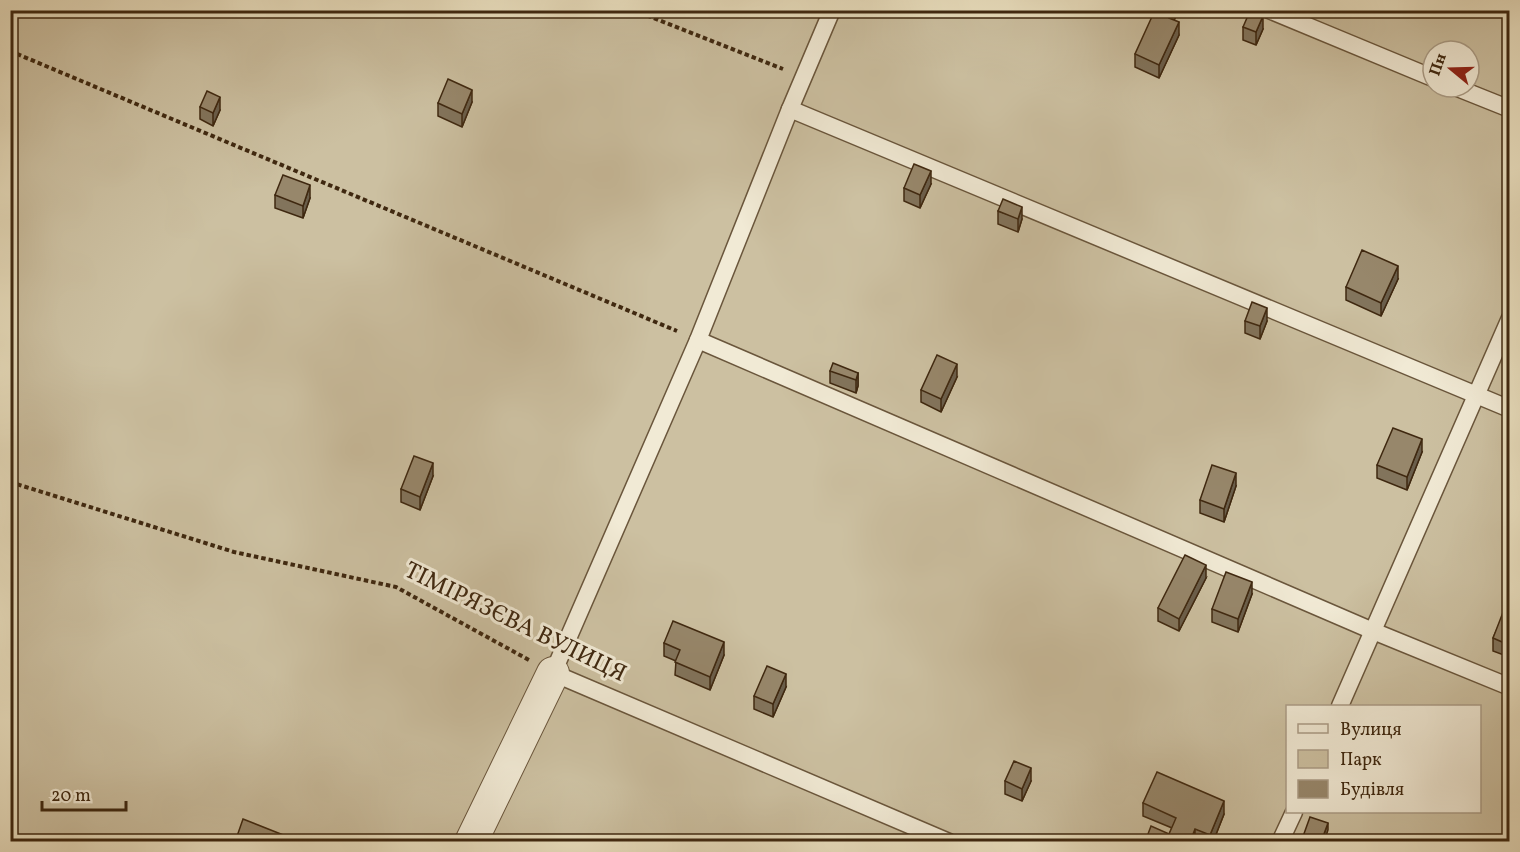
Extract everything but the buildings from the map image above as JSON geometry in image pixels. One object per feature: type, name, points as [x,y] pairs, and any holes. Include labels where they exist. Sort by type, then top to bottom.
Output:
[{"type":"street","points":[[471,842],[553,673]]},
{"type":"lane","points":[[553,673],[698,340],[832,10]]},
{"type":"lane","points":[[1269,10],[1421,73]]},
{"type":"lane","points":[[1481,98],[1509,109]]},
{"type":"lane","points":[[790,109],[1509,409]]},
{"type":"lane","points":[[1340,705],[1509,318]]},
{"type":"lane","points":[[698,340],[1373,631],[1509,687]]},
{"type":"lane","name":"ТІМІРЯЗЄВА ВУЛИЦЯ","points":[[553,673],[949,842]]},
{"type":"lane","points":[[1280,842],[1293,813]]},
{"type":"path","points":[[633,10],[804,77]]},
{"type":"path","points":[[10,51],[698,340]]},
{"type":"path","name":"ТІМІРЯЗЄВА ВУЛИЦЯ","points":[[10,482],[234,552],[396,587],[553,673]]},
{"type":"green space","points":[[11,11],[1509,11],[1509,841],[11,841]]}]
